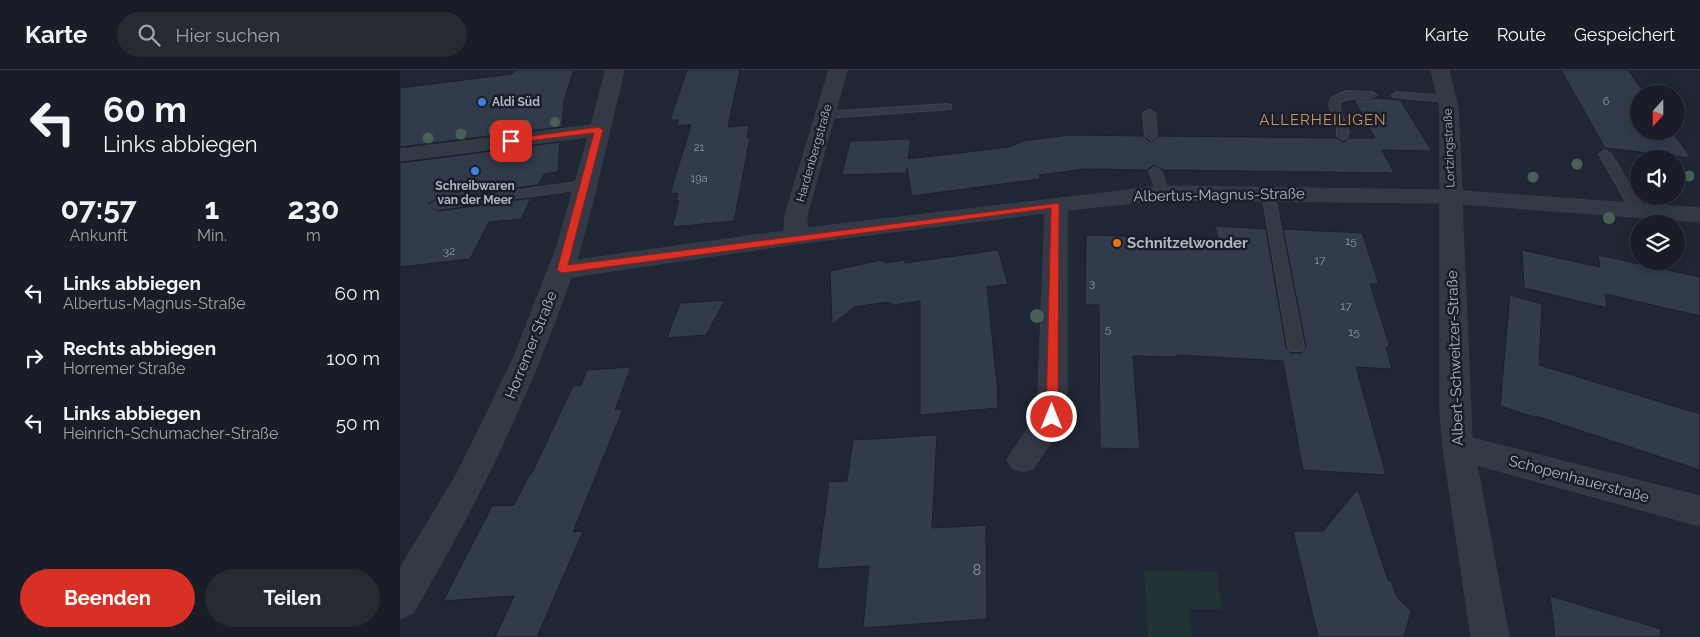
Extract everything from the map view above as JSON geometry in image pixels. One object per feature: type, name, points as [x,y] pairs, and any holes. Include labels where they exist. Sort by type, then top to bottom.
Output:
[{"type":"street","name":"Horremer Straße","points":[[400,601],[484,452],[526,364],[562,270],[614,70]]},
{"type":"street","name":"Hardenbergstraße","points":[[795,237],[796,215],[838,70]]},
{"type":"street","name":"Lortzingstraße","points":[[1440,70],[1449,108],[1451,197]]},
{"type":"street","points":[[400,155],[598,130]]},
{"type":"street","name":"Albertus-Magnus-Straße","points":[[562,270],[795,237],[1163,193],[1451,197],[1700,215]]},
{"type":"street","name":"Albert-Schweitzer-Straße","points":[[1451,197],[1455,401],[1458,447],[1490,637]]},
{"type":"street","points":[[1023,459],[1052,417],[1056,205]]},
{"type":"street","name":"Schopenhauerstraße","points":[[1458,447],[1700,511]]},
{"type":"lane","points":[[1343,136],[1344,131],[1334,107],[1335,100],[1346,94],[1372,95]]},
{"type":"lane","points":[[1397,95],[1447,99]]},
{"type":"lane","points":[[826,115],[947,107]]},
{"type":"lane","points":[[1149,113],[1151,136]]},
{"type":"lane","points":[[1605,154],[1638,210]]},
{"type":"lane","points":[[1155,171],[1163,193]]},
{"type":"lane","points":[[437,204],[585,185]]},
{"type":"lane","points":[[1268,193],[1296,347]]},
{"type":"shaded area","points":[[1144,570],[1217,572],[1222,609],[1189,609],[1192,637],[1148,637]]},
{"type":"building","name":"Aldi Süd","points":[[515,70],[574,70],[564,100],[562,127],[400,147],[400,88],[512,74]]},
{"type":"building","points":[[687,70],[740,70],[728,127],[749,125],[747,138],[750,138],[734,221],[672,227],[679,201],[676,201],[678,193],[670,194],[691,125],[677,126],[678,120],[670,120]]},
{"type":"building","points":[[1561,70],[1628,70],[1639,85],[1630,85],[1630,140],[1678,140],[1691,158],[1685,157],[1685,150],[1630,151],[1605,148]]},
{"type":"building","points":[[1376,98],[1400,100],[1432,151],[1382,150],[1394,173],[1163,170],[1154,165],[1147,170],[1085,169],[1039,175],[1040,179],[912,196],[907,168],[907,173],[842,175],[850,141],[911,139],[908,159],[1009,147],[1023,141],[1069,135],[1143,136],[1150,142],[1159,136],[1336,138],[1344,142],[1349,138],[1375,138],[1354,100]]},
{"type":"building","points":[[560,142],[558,172],[544,174],[538,185],[437,199],[428,204],[437,211],[531,198],[521,219],[489,222],[470,259],[400,267],[400,163]]},
{"type":"building","points":[[1215,226],[1266,229],[1286,347],[1290,353],[1302,353],[1306,347],[1283,229],[1362,233],[1379,284],[1370,284],[1390,347],[1386,347],[1392,369],[1356,367],[1386,475],[1303,470],[1283,361],[1177,355],[1177,357],[1133,356],[1140,449],[1100,448],[1099,305],[1085,305],[1086,235],[1218,239]]},
{"type":"building","points":[[998,250],[1008,284],[987,287],[998,408],[920,415],[920,301],[894,305],[888,302],[854,307],[832,325],[830,271],[881,260],[886,263],[905,260],[905,263]]},
{"type":"building","points":[[1522,250],[1600,267],[1598,255],[1630,262],[1630,270],[1668,270],[1700,277],[1700,316],[1605,294],[1607,308],[1524,288]]},
{"type":"building","points":[[1510,295],[1542,304],[1539,365],[1700,414],[1700,470],[1500,406]]},
{"type":"building","points":[[725,300],[706,335],[667,338],[680,303]]},
{"type":"building","points":[[631,367],[615,410],[623,409],[573,532],[583,531],[537,637],[495,637],[514,596],[443,601],[492,506],[514,505],[532,473],[573,386],[581,385],[587,370]]},
{"type":"building","points":[[937,435],[932,528],[986,525],[987,619],[863,628],[869,566],[817,569],[829,482],[847,481],[853,440]]},
{"type":"building","points":[[1358,489],[1388,580],[1391,581],[1397,597],[1411,611],[1404,637],[1318,637],[1293,531],[1323,531]]},
{"type":"building","points":[[1550,596],[1661,629],[1660,637],[1555,637]]},
{"type":"place","name":"Aldi Süd","points":[[482,102]]},
{"type":"place","name":"Schreibwaren van der Meer","points":[[475,171]]},
{"type":"place","name":"Schnitzelwonder","points":[[1117,243]]},
{"type":"district","name":"ALLERHEILIGEN","points":[[1323,120]]},
{"type":"route","points":[[511,141],[598,130],[562,270],[795,237],[1056,205],[1052,417]]}]
